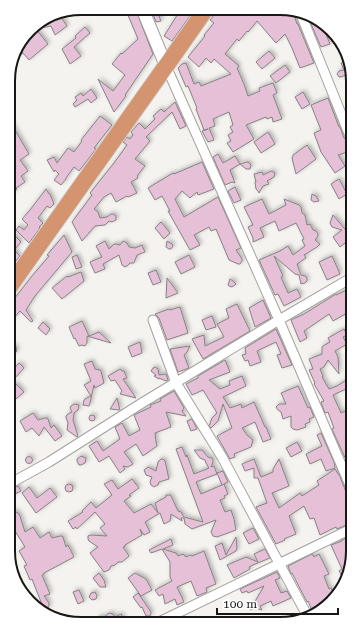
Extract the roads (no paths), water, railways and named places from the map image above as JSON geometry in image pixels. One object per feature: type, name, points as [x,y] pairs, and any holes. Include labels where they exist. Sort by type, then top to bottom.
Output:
[{"type":"highway","points":[[15,279],[202,15]]},
{"type":"main road","points":[[145,15],[166,66]]},
{"type":"street","points":[[303,20],[346,126]]},
{"type":"street","points":[[166,66],[346,476]]},
{"type":"street","points":[[15,481],[49,462],[278,320],[346,281]]},
{"type":"street","points":[[153,320],[176,383],[222,457],[305,611]]},
{"type":"street","points":[[169,617],[346,531]]}]
